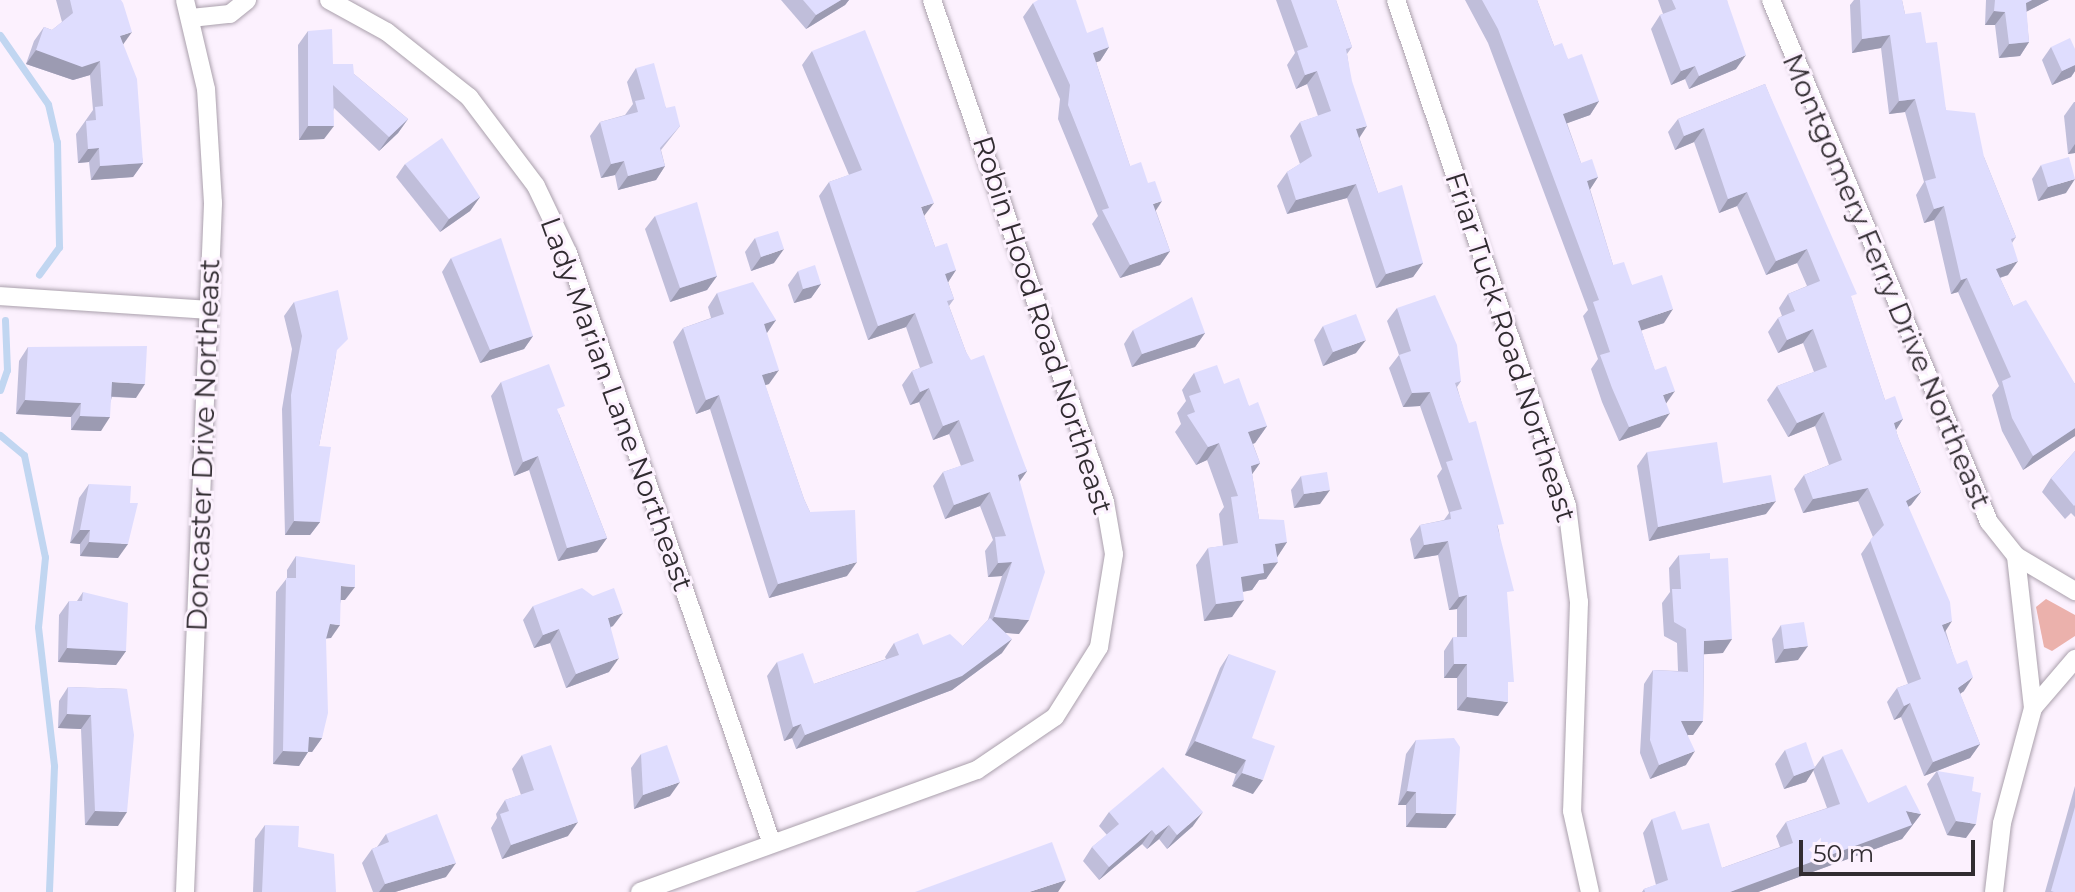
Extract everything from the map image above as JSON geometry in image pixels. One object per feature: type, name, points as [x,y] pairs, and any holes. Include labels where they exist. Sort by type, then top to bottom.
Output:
[{"type":"street","name":"Doncaster Drive Northeast","points":[[185,0],[191,18],[212,152],[209,310],[185,892]]},
{"type":"street","points":[[191,18],[230,14],[247,0]]},
{"type":"street","name":"Lady Marian Lane Northeast","points":[[329,0],[458,87],[536,186],[568,253],[772,844]]},
{"type":"street","name":"Robin Hood Road Northeast","points":[[640,892],[977,770],[1020,747],[1080,684],[1111,607],[1114,554],[1105,502],[932,0]]},
{"type":"street","name":"Friar Tuck Road Northeast","points":[[1396,0],[1567,506],[1579,602],[1572,811],[1590,892]]},
{"type":"street","name":"Montgomery Ferry Drive Northeast","points":[[1771,0],[1989,522],[2016,556],[2075,591]]},
{"type":"street","points":[[0,296],[209,310]]},
{"type":"street","points":[[1994,892],[2002,823],[2033,708],[2016,556]]},
{"type":"street","points":[[2033,708],[2075,659]]},
{"type":"shaded area","points":[[2046,599],[2075,615],[2075,636],[2052,651],[2044,647],[2036,607]]},
{"type":"building","points":[[70,0],[121,0],[123,3],[132,32],[120,36],[137,79],[143,163],[100,166],[99,148],[88,149],[86,121],[96,120],[95,107],[103,106],[100,61],[82,67],[36,50],[44,27],[52,30],[73,13]]},
{"type":"building","points":[[803,0],[841,0],[816,15]]},
{"type":"building","points":[[1038,0],[1076,0],[1087,33],[1103,27],[1109,47],[1093,53],[1130,166],[1141,162],[1148,183],[1155,181],[1162,201],[1153,204],[1170,251],[1130,265],[1102,210],[1109,208],[1068,105],[1070,85],[1033,3]]},
{"type":"building","points":[[1291,0],[1336,0],[1352,47],[1346,49],[1352,81],[1367,126],[1356,129],[1378,193],[1402,185],[1423,263],[1386,274],[1356,184],[1296,200],[1287,172],[1312,156],[1300,122],[1331,111],[1317,71],[1305,75],[1297,51],[1308,47]]},
{"type":"building","points":[[1482,0],[1537,0],[1554,46],[1562,43],[1568,59],[1582,54],[1599,101],[1563,114],[1581,163],[1592,159],[1598,177],[1587,181],[1613,265],[1624,262],[1632,285],[1662,275],[1673,309],[1638,321],[1655,370],[1666,366],[1675,391],[1663,395],[1670,413],[1629,427],[1600,355],[1610,352],[1593,302],[1599,300],[1498,29]]},
{"type":"building","points":[[1672,0],[1727,0],[1746,55],[1699,76],[1695,66],[1681,71],[1660,15],[1676,9]]},
{"type":"building","points":[[1860,0],[1902,0],[1905,14],[1921,12],[1926,43],[1937,42],[1946,110],[1975,113],[1984,157],[2016,237],[2011,239],[2018,261],[1996,269],[2013,306],[2026,300],[2075,384],[2075,428],[2033,456],[2012,418],[2002,381],[2011,377],[1967,278],[1961,280],[1944,206],[1934,209],[1925,181],[1936,178],[1915,99],[1899,101],[1890,35],[1862,39]]},
{"type":"building","points":[[1995,0],[2032,0],[2026,3],[2029,42],[2009,44],[2005,12],[1994,11]]},
{"type":"building","points":[[332,29],[333,64],[353,64],[354,74],[408,119],[389,137],[333,85],[334,126],[308,126],[308,31]]},
{"type":"building","points":[[865,30],[934,203],[921,207],[935,247],[947,243],[956,270],[945,274],[954,299],[947,301],[971,360],[984,355],[1027,471],[1018,475],[1045,572],[1029,620],[994,617],[1012,562],[998,563],[995,537],[1006,536],[990,492],[954,505],[943,472],[974,461],[959,420],[943,426],[929,388],[920,392],[912,371],[933,363],[915,313],[878,326],[829,182],[862,170],[812,51]]},
{"type":"building","points":[[2070,38],[2075,49],[2075,65],[2062,71],[2051,47]]},
{"type":"building","points":[[654,63],[666,108],[675,106],[680,126],[660,148],[665,166],[628,176],[624,161],[611,164],[600,122],[638,112],[635,101],[645,99],[636,68]]},
{"type":"building","points":[[1765,84],[1857,294],[1851,296],[1885,400],[1895,396],[1903,419],[1894,423],[1921,492],[1906,501],[1950,602],[1952,621],[1942,625],[1957,664],[1967,660],[1973,677],[1958,688],[1980,744],[1933,762],[1910,703],[1904,706],[1897,688],[1921,679],[1870,540],[1884,525],[1868,488],[1813,499],[1804,475],[1842,460],[1824,412],[1797,423],[1777,386],[1827,367],[1813,329],[1787,340],[1778,318],[1795,311],[1788,294],[1820,281],[1807,249],[1776,261],[1747,192],[1728,199],[1704,128],[1684,136],[1678,119]]},
{"type":"building","points":[[442,138],[480,197],[449,219],[405,164]]},
{"type":"building","points":[[2069,157],[2075,179],[2048,187],[2041,165]]},
{"type":"building","points":[[697,202],[717,276],[680,288],[655,216]]},
{"type":"building","points":[[778,231],[784,249],[761,257],[755,238]]},
{"type":"building","points":[[501,238],[533,336],[490,350],[451,258]]},
{"type":"building","points":[[815,265],[821,284],[803,289],[798,271]]},
{"type":"building","points":[[753,282],[776,320],[764,324],[779,370],[762,375],[804,499],[810,512],[855,510],[857,562],[778,584],[719,395],[706,400],[683,328],[724,314],[717,293]]},
{"type":"building","points":[[338,290],[348,339],[337,350],[319,446],[331,447],[320,522],[294,521],[291,395],[302,336],[294,302]]},
{"type":"building","points":[[1435,295],[1457,345],[1461,381],[1455,383],[1469,423],[1476,421],[1504,524],[1497,525],[1514,591],[1507,592],[1514,682],[1508,682],[1508,702],[1467,697],[1467,664],[1454,664],[1453,637],[1467,637],[1467,595],[1459,597],[1448,541],[1424,545],[1420,525],[1451,519],[1450,512],[1462,509],[1446,462],[1453,460],[1430,392],[1412,393],[1399,355],[1411,351],[1397,308]]},
{"type":"building","points":[[1192,297],[1205,333],[1142,354],[1133,330]]},
{"type":"building","points":[[1356,314],[1366,340],[1333,352],[1323,326]]},
{"type":"building","points":[[147,346],[145,384],[112,382],[110,417],[80,416],[81,403],[25,400],[28,347]]},
{"type":"building","points":[[549,364],[565,406],[557,409],[607,538],[567,548],[538,456],[523,462],[501,382]]},
{"type":"building","points":[[1217,365],[1224,384],[1239,378],[1249,406],[1258,402],[1267,426],[1248,432],[1260,463],[1251,466],[1259,519],[1284,520],[1287,542],[1275,544],[1278,562],[1263,564],[1264,573],[1241,577],[1244,600],[1216,604],[1208,548],[1238,543],[1231,497],[1238,496],[1219,443],[1208,447],[1187,415],[1195,412],[1189,396],[1201,392],[1194,373]]},
{"type":"building","points":[[1717,442],[1723,483],[1771,475],[1776,501],[1658,527],[1647,452]]},
{"type":"building","points":[[2075,451],[2075,505],[2074,506],[2051,478]]},
{"type":"building","points":[[1327,472],[1330,490],[1304,494],[1301,476]]},
{"type":"building","points":[[89,484],[131,486],[130,503],[138,503],[128,544],[89,542],[90,530],[80,530]]},
{"type":"building","points":[[1710,553],[1710,559],[1728,558],[1732,639],[1704,641],[1703,721],[1681,721],[1695,751],[1659,765],[1650,740],[1653,670],[1688,672],[1686,629],[1674,622],[1672,589],[1681,589],[1679,555]]},
{"type":"building","points":[[296,556],[355,565],[355,587],[341,586],[340,625],[330,624],[326,639],[328,713],[322,738],[309,737],[308,752],[283,751],[286,578],[296,578]]},
{"type":"building","points":[[582,588],[593,596],[614,588],[623,613],[608,618],[619,658],[576,674],[559,629],[543,635],[533,606]]},
{"type":"building","points":[[83,592],[128,603],[126,651],[67,648],[69,601],[82,601]]},
{"type":"building","points":[[990,618],[1012,639],[962,676],[805,735],[801,724],[793,727],[777,662],[803,653],[814,684],[899,655],[894,643],[918,633],[923,645],[950,634],[963,646]]},
{"type":"building","points":[[1804,622],[1808,646],[1784,649],[1781,625]]},
{"type":"building","points":[[1229,654],[1276,671],[1252,738],[1275,746],[1263,780],[1242,773],[1246,760],[1195,741]]},
{"type":"building","points":[[68,687],[127,689],[134,735],[127,812],[95,811],[91,715],[67,714]]},
{"type":"building","points":[[1454,738],[1460,747],[1456,814],[1416,813],[1416,792],[1407,791],[1416,740]]},
{"type":"building","points":[[1806,742],[1815,768],[1794,776],[1785,750]]},
{"type":"building","points":[[551,745],[578,822],[511,845],[500,814],[509,811],[505,800],[534,790],[522,755]]},
{"type":"building","points":[[667,745],[680,782],[643,795],[641,754]]},
{"type":"building","points":[[1842,749],[1868,803],[1906,785],[1921,814],[1906,811],[1912,825],[1730,892],[1645,892],[1644,889],[1668,880],[1652,819],[1675,811],[1682,830],[1709,823],[1722,868],[1793,843],[1786,822],[1840,804],[1823,756]]},
{"type":"building","points":[[1163,767],[1203,812],[1177,835],[1169,825],[1156,835],[1152,830],[1109,867],[1092,847],[1119,824],[1109,812]]},
{"type":"building","points":[[1937,771],[1974,777],[1972,791],[1981,793],[1976,824],[1956,821]]},
{"type":"building","points":[[2075,807],[2075,892],[2054,892],[2051,891]]},
{"type":"building","points":[[437,814],[456,863],[385,884],[372,849],[389,842],[386,834]]},
{"type":"building","points":[[265,825],[299,826],[298,847],[334,854],[336,892],[262,892]]},
{"type":"building","points":[[1052,842],[1066,880],[1029,892],[915,892]]},
{"type":"waterway","points":[[0,35],[48,104],[57,142],[59,247],[39,275]]},
{"type":"waterway","points":[[0,390],[7,370],[5,320]]},
{"type":"waterway","points":[[0,435],[24,455],[45,557],[38,627],[54,766],[49,892]]}]
